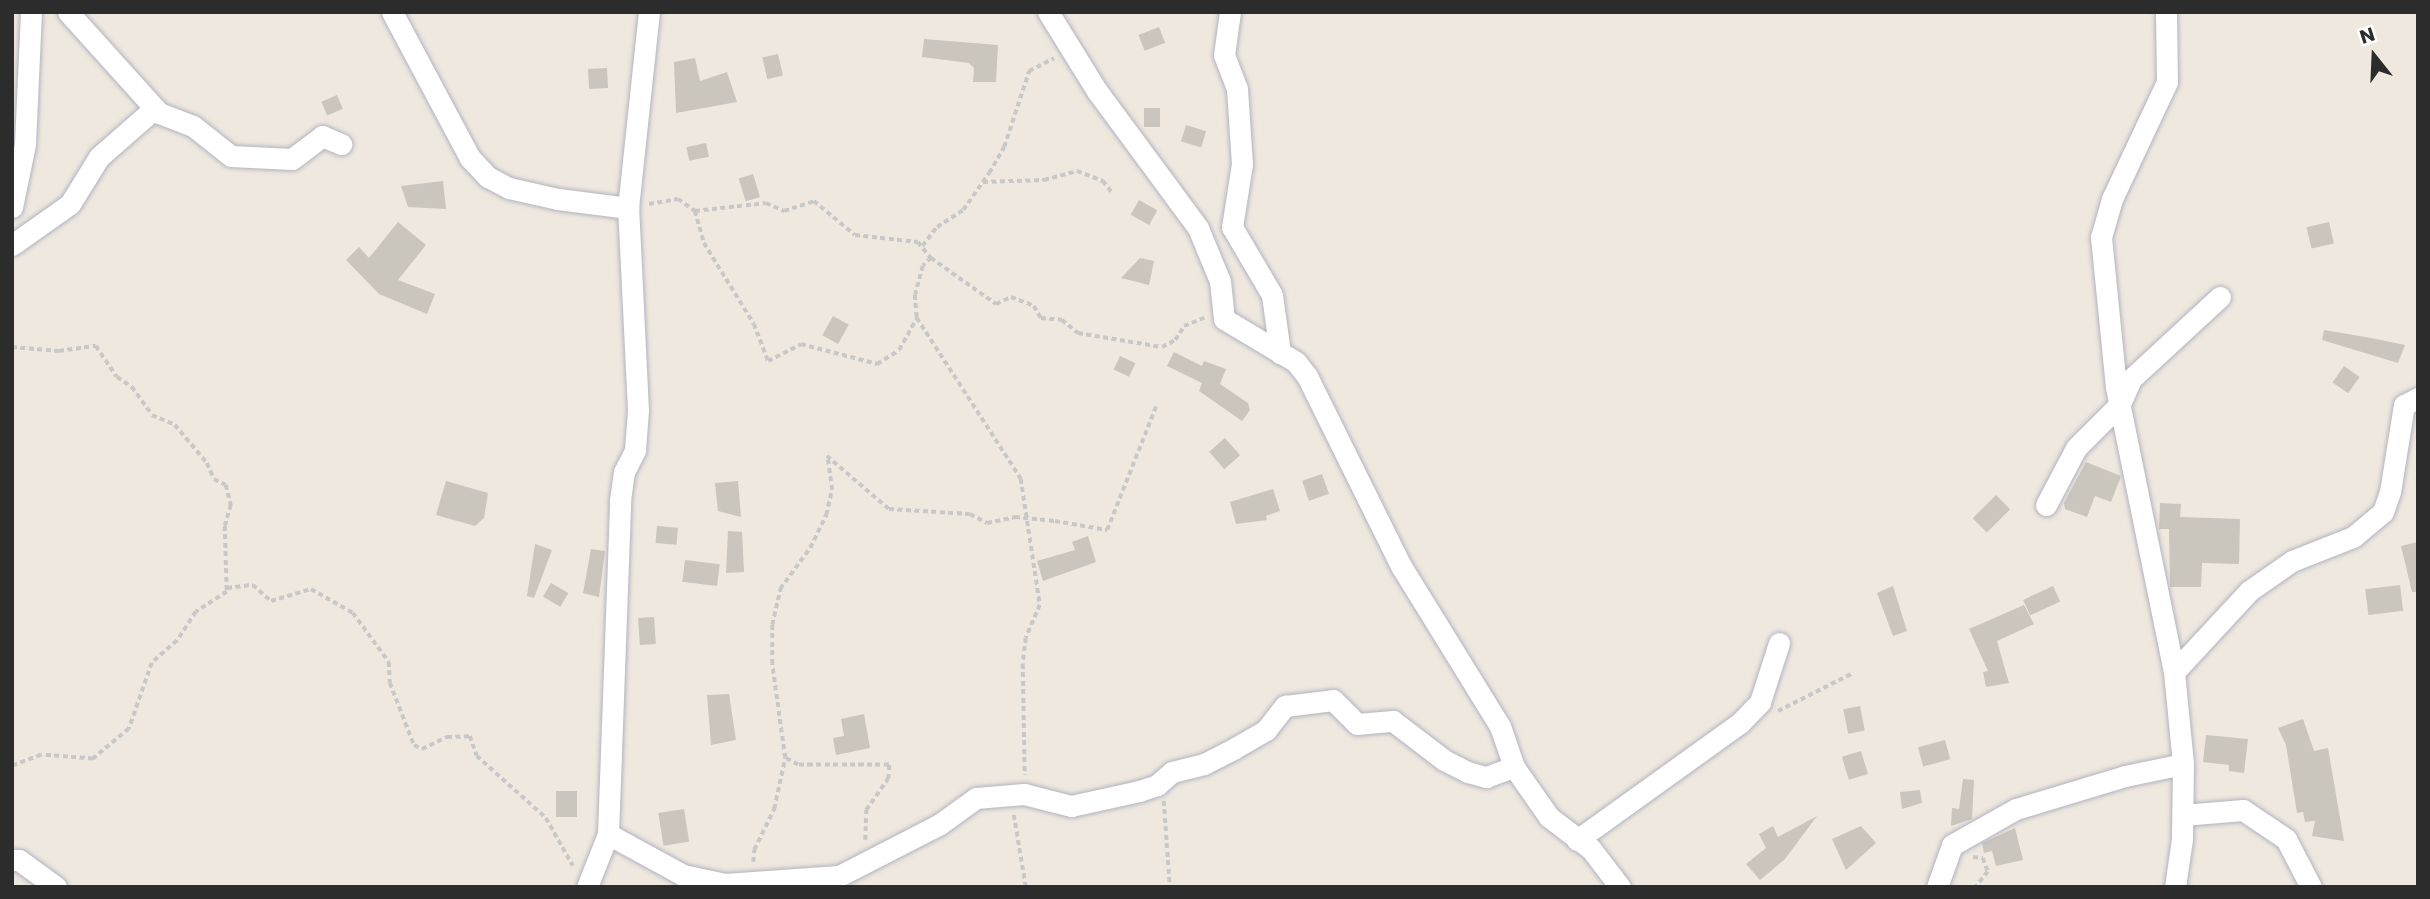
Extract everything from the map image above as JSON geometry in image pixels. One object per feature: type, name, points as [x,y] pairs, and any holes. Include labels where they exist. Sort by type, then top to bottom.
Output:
[{"type":"street","points":[[12,207],[25,144],[31,12]]},
{"type":"street","points":[[68,12],[155,108],[193,126],[231,156],[292,159],[322,136],[341,145]]},
{"type":"street","points":[[392,12],[470,158],[488,177],[509,188],[558,200],[628,208]]},
{"type":"street","points":[[588,885],[608,834],[620,500],[624,472],[635,450],[638,410],[628,208],[649,12]]},
{"type":"street","points":[[1048,12],[1198,228],[1220,281],[1224,319],[1280,353],[1307,376],[1401,566],[1500,726],[1514,767],[1549,817],[1591,849],[1620,887]]},
{"type":"street","points":[[1230,12],[1224,55],[1237,89],[1242,164],[1232,227],[1272,295],[1280,353]]},
{"type":"street","points":[[2166,12],[2167,82],[2112,200],[2101,237],[2120,404],[2174,672],[2183,764],[2183,815],[2175,887]]},
{"type":"street","points":[[12,245],[70,204],[99,158],[155,108]]},
{"type":"street","points":[[2046,505],[2076,448],[2120,404],[2132,379],[2220,297]]},
{"type":"street","points":[[2174,672],[2249,591],[2292,561],[2353,537],[2383,512],[2404,405],[2418,398]]},
{"type":"street","points":[[1577,840],[1740,723],[1760,702],[1779,643]]},
{"type":"street","points":[[608,834],[683,875],[725,884],[839,876],[940,824],[976,798],[1024,794],[1071,806],[1139,791],[1235,748],[1266,730],[1285,706],[1333,700],[1357,723],[1393,721],[1444,760],[1468,772],[1486,777],[1514,767]]},
{"type":"street","points":[[1937,887],[1948,853],[1964,837],[2016,809],[2125,776],[2183,764]]},
{"type":"street","points":[[2183,815],[2243,810],[2286,839],[2311,887]]},
{"type":"street","points":[[12,860],[19,860],[56,887]]},
{"type":"path","points":[[922,246],[937,227],[963,210],[1004,148],[1029,71],[1072,50]]},
{"type":"path","points":[[983,182],[1044,180],[1077,171],[1103,181],[1113,194]]},
{"type":"path","points":[[628,208],[678,199],[695,211],[704,243],[754,324],[768,361],[801,344],[877,364],[899,350],[916,318],[915,295],[922,266],[931,258]]},
{"type":"path","points":[[695,211],[766,204],[784,211],[814,201],[855,235],[918,242],[931,258],[996,304],[1011,297],[1034,306],[1041,318],[1062,320],[1078,333],[1162,347],[1199,317],[1224,319]]},
{"type":"path","points":[[916,318],[1021,479],[1040,605],[1026,638],[1023,664],[1024,794],[1014,818],[1026,887]]},
{"type":"path","points":[[12,347],[58,351],[96,346],[117,377],[132,387],[152,415],[175,425],[207,463],[214,479],[226,485],[230,505],[225,526],[228,588]]},
{"type":"path","points":[[752,881],[754,850],[774,809],[785,758],[772,664],[772,625],[780,589],[810,548],[826,515],[832,490],[827,456],[889,509],[970,514],[987,523],[1015,517],[1026,521],[1055,521],[1107,530],[1157,404]]},
{"type":"path","points":[[12,766],[41,755],[101,756],[129,729],[152,663],[177,641],[196,612],[228,588],[253,586],[271,601],[311,589],[353,613],[389,662],[390,683],[414,745],[422,749],[447,737],[470,736],[477,756],[546,818],[574,868],[588,885]]},
{"type":"path","points":[[1775,712],[1851,674]]},
{"type":"path","points":[[785,758],[798,765],[888,765],[888,779],[866,810],[864,862]]},
{"type":"path","points":[[1164,778],[1170,887]]},
{"type":"path","points":[[1948,853],[1983,858],[1988,872],[1976,887]]},
{"type":"building","points":[[1159,27],[1165,43],[1145,51],[1138,35]]},
{"type":"building","points":[[924,39],[998,45],[996,82],[973,82],[974,68],[969,63],[922,57]]},
{"type":"building","points":[[778,54],[783,75],[767,79],[762,58]]},
{"type":"building","points":[[695,58],[700,81],[727,72],[737,102],[676,113],[674,62]]},
{"type":"building","points":[[607,68],[608,88],[589,89],[588,69]]},
{"type":"building","points":[[337,95],[343,109],[327,115],[321,102]]},
{"type":"building","points":[[1144,108],[1160,108],[1160,127],[1144,127]]},
{"type":"building","points":[[1186,125],[1206,131],[1201,147],[1181,141]]},
{"type":"building","points":[[706,143],[709,157],[689,161],[686,147]]},
{"type":"building","points":[[753,174],[760,197],[746,201],[739,178]]},
{"type":"building","points":[[443,181],[446,209],[408,207],[401,186]]},
{"type":"building","points":[[1139,200],[1157,210],[1149,225],[1131,215]]},
{"type":"building","points":[[398,222],[426,245],[398,280],[435,294],[427,314],[379,294],[346,260],[359,247],[369,258]]},
{"type":"building","points":[[2329,222],[2334,243],[2312,249],[2307,227]]},
{"type":"building","points":[[1140,258],[1154,261],[1149,285],[1121,278]]},
{"type":"building","points":[[833,316],[849,325],[838,344],[822,335]]},
{"type":"building","points":[[2324,330],[2405,345],[2398,363],[2322,340]]},
{"type":"building","points":[[1174,352],[1202,366],[1204,361],[1226,369],[1220,384],[1248,403],[1250,410],[1242,421],[1199,391],[1202,383],[1167,366]]},
{"type":"building","points":[[1120,356],[1135,363],[1129,377],[1114,370]]},
{"type":"building","points":[[2344,366],[2360,377],[2348,393],[2333,382]]},
{"type":"building","points":[[1225,438],[1240,455],[1224,469],[1209,452]]},
{"type":"building","points":[[2086,462],[2121,476],[2111,502],[2095,496],[2087,517],[2065,509],[2064,503]]},
{"type":"building","points":[[1322,474],[1329,494],[1309,501],[1302,481]]},
{"type":"building","points":[[446,481],[488,493],[484,518],[475,526],[436,515]]},
{"type":"building","points":[[738,481],[741,517],[718,511],[715,483]]},
{"type":"building","points":[[1273,489],[1280,511],[1266,516],[1267,520],[1236,524],[1230,502]]},
{"type":"building","points":[[1996,495],[2010,509],[1987,532],[1973,518]]},
{"type":"building","points":[[2160,503],[2181,504],[2180,517],[2240,519],[2239,564],[2202,563],[2201,587],[2170,587],[2169,529],[2159,529]]},
{"type":"building","points":[[657,526],[678,528],[676,545],[656,543]]},
{"type":"building","points":[[728,531],[742,532],[744,572],[726,573]]},
{"type":"building","points":[[1088,536],[1096,562],[1043,581],[1037,561],[1075,550],[1072,542]]},
{"type":"building","points":[[2418,542],[2418,592],[2412,592],[2401,546]]},
{"type":"building","points":[[535,544],[552,550],[534,598],[527,596]]},
{"type":"building","points":[[591,549],[605,551],[599,597],[583,593]]},
{"type":"building","points":[[685,560],[720,564],[717,586],[682,582]]},
{"type":"building","points":[[551,583],[568,593],[560,607],[543,597]]},
{"type":"building","points":[[2400,585],[2403,611],[2368,615],[2365,589]]},
{"type":"building","points":[[1893,586],[1907,631],[1893,636],[1877,593]]},
{"type":"building","points":[[2053,586],[2060,601],[2030,615],[2023,600]]},
{"type":"building","points":[[2024,605],[2034,624],[1997,641],[2009,683],[1986,687],[1983,672],[1988,671],[1969,629]]},
{"type":"building","points":[[654,617],[656,644],[640,645],[638,618]]},
{"type":"building","points":[[729,694],[736,740],[711,745],[707,695]]},
{"type":"building","points":[[1860,706],[1865,731],[1848,734],[1843,709]]},
{"type":"building","points":[[864,714],[870,748],[836,755],[833,738],[844,736],[841,719]]},
{"type":"building","points":[[2303,719],[2314,751],[2328,748],[2344,841],[2312,836],[2315,821],[2305,822],[2303,812],[2297,813],[2286,745],[2278,728]]},
{"type":"building","points":[[2206,735],[2248,739],[2244,773],[2229,771],[2229,765],[2203,762]]},
{"type":"building","points":[[1945,740],[1950,759],[1923,767],[1918,747]]},
{"type":"building","points":[[1861,751],[1868,774],[1849,780],[1842,757]]},
{"type":"building","points":[[1963,779],[1974,780],[1972,819],[1951,826],[1952,808],[1959,809]]},
{"type":"building","points":[[1920,790],[1922,803],[1902,809],[1900,792]]},
{"type":"building","points":[[556,791],[577,791],[577,817],[556,817]]},
{"type":"building","points":[[684,809],[689,842],[663,846],[658,813]]},
{"type":"building","points":[[1817,816],[1785,859],[1760,880],[1746,864],[1766,848],[1759,834],[1773,826],[1778,837]]},
{"type":"building","points":[[1861,826],[1876,843],[1846,870],[1832,839]]},
{"type":"building","points":[[2015,828],[2023,860],[1996,866],[1992,851],[1984,853],[1982,843]]}]
